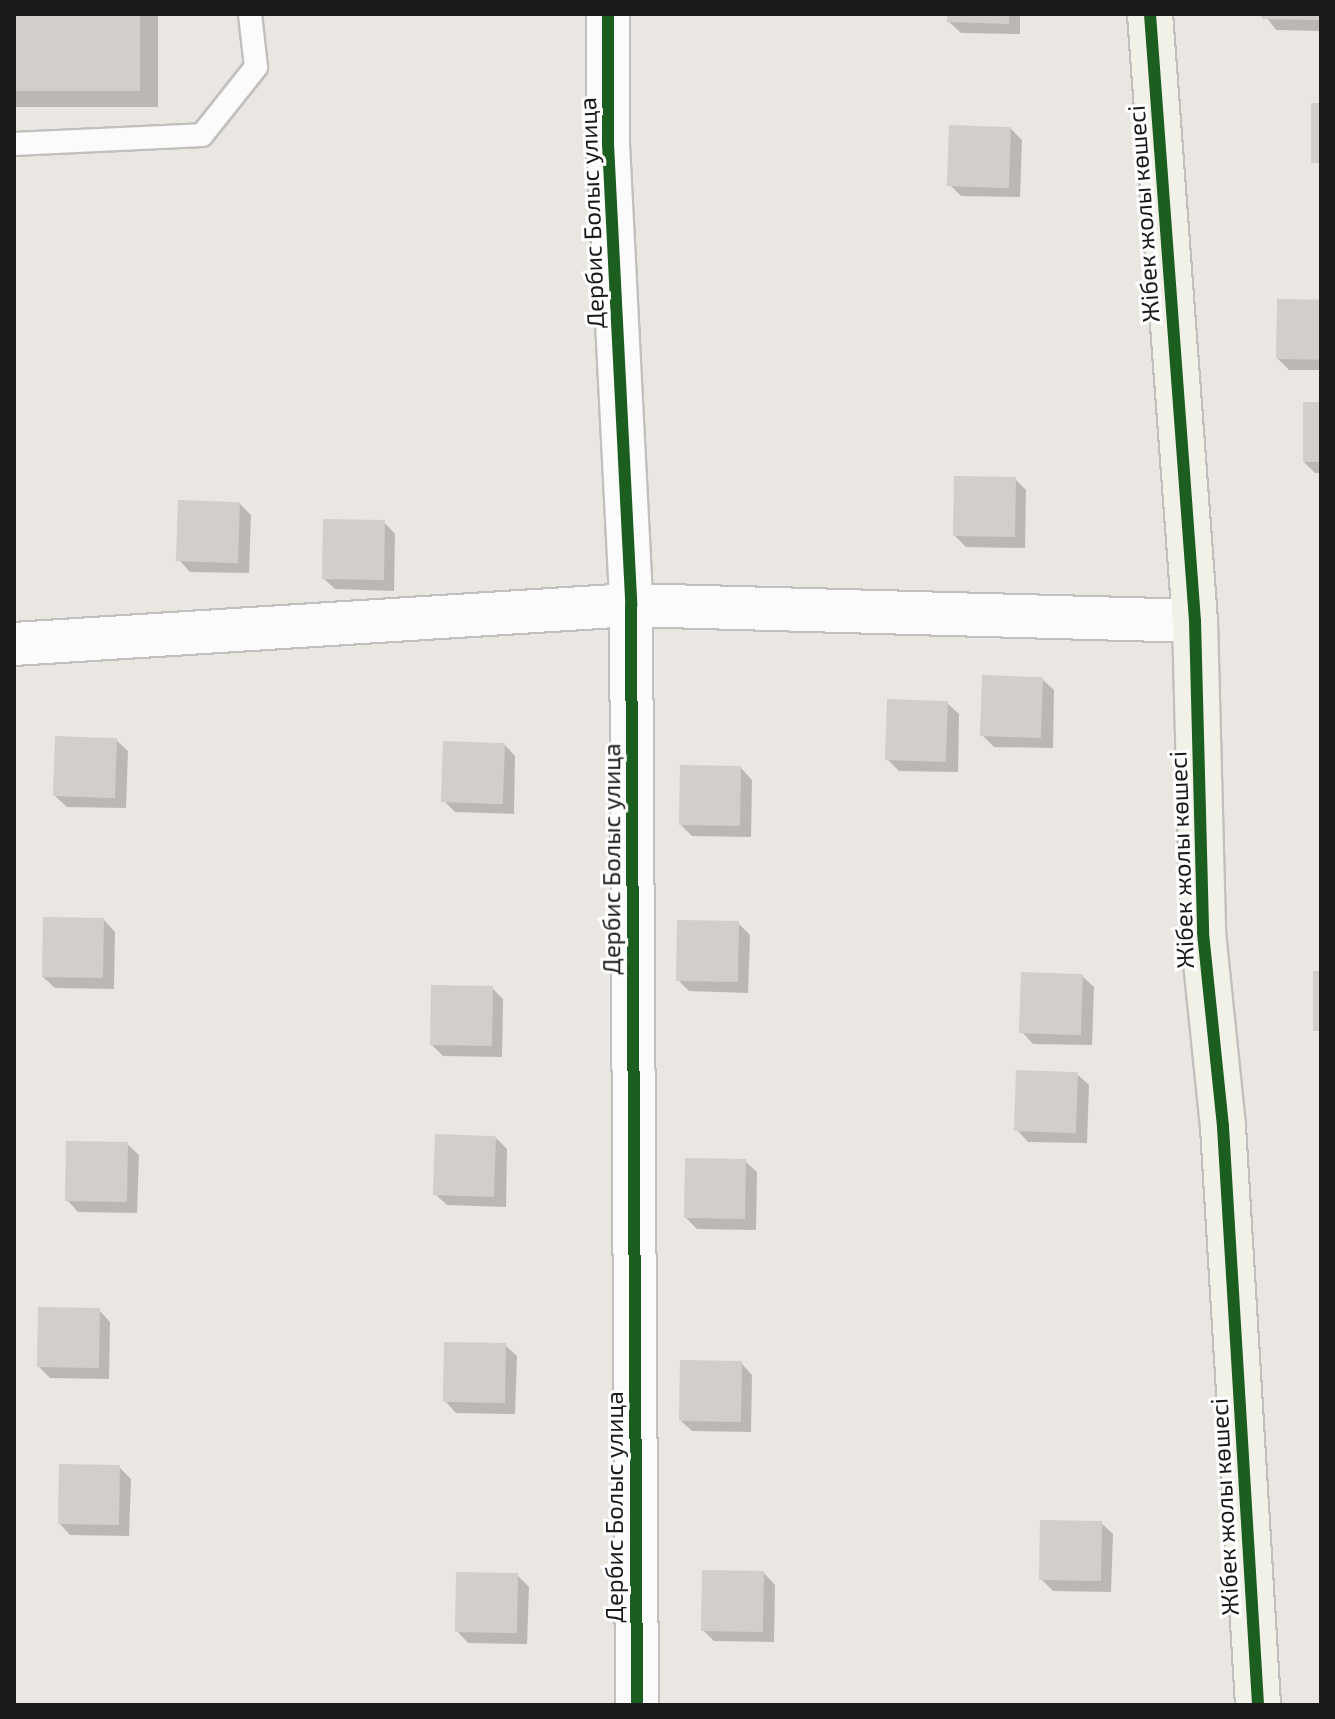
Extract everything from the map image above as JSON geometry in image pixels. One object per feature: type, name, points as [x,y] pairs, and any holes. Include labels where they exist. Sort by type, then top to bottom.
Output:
[{"type":"street","name":"Дербис Болыс улица","points":[[608,14],[608,144],[631,605],[637,1705]]},
{"type":"street","name":"Жібек жолы көшесі","points":[[1150,14],[1195,621],[1203,933],[1223,1127],[1258,1705]]},
{"type":"street","points":[[14,644],[631,605],[1195,621]]},
{"type":"lane","points":[[14,144],[202,135],[256,67],[250,14]]},
{"type":"building","points":[[14,14],[140,14],[140,91],[14,91]]},
{"type":"building","points":[[947,14],[1009,14],[1009,24],[947,22]]},
{"type":"building","points":[[1262,14],[1321,14],[1321,20],[1262,19]]},
{"type":"building","points":[[1311,103],[1321,103],[1321,163],[1311,163]]},
{"type":"building","points":[[949,125],[1011,127],[1009,188],[947,186]]},
{"type":"building","points":[[1277,299],[1321,300],[1320,360],[1276,359]]},
{"type":"building","points":[[1303,402],[1321,402],[1321,462],[1303,462]]},
{"type":"building","points":[[954,476],[1016,477],[1015,537],[953,536]]},
{"type":"building","points":[[178,500],[240,502],[238,563],[176,561]]},
{"type":"building","points":[[323,519],[385,520],[384,580],[322,579]]},
{"type":"building","points":[[982,675],[1043,677],[1041,738],[980,736]]},
{"type":"building","points":[[887,699],[948,701],[946,762],[885,760]]},
{"type":"building","points":[[55,736],[117,738],[115,798],[53,796]]},
{"type":"building","points":[[443,741],[505,743],[503,804],[441,802]]},
{"type":"building","points":[[680,765],[741,766],[740,826],[679,825]]},
{"type":"building","points":[[43,917],[104,918],[103,978],[42,977]]},
{"type":"building","points":[[677,920],[739,921],[738,982],[676,981]]},
{"type":"building","points":[[1313,971],[1321,971],[1321,1031],[1313,1031]]},
{"type":"building","points":[[1021,972],[1083,974],[1081,1035],[1019,1033]]},
{"type":"building","points":[[431,985],[493,986],[492,1046],[430,1045]]},
{"type":"building","points":[[1016,1070],[1078,1072],[1076,1133],[1014,1131]]},
{"type":"building","points":[[435,1134],[496,1136],[494,1197],[433,1195]]},
{"type":"building","points":[[66,1141],[128,1142],[127,1202],[65,1201]]},
{"type":"building","points":[[685,1158],[746,1159],[745,1219],[684,1218]]},
{"type":"building","points":[[38,1307],[100,1308],[99,1368],[37,1367]]},
{"type":"building","points":[[444,1342],[506,1343],[505,1403],[443,1402]]},
{"type":"building","points":[[680,1360],[742,1361],[741,1422],[679,1421]]},
{"type":"building","points":[[59,1464],[120,1465],[119,1525],[58,1524]]},
{"type":"building","points":[[1040,1520],[1102,1521],[1101,1581],[1039,1580]]},
{"type":"building","points":[[702,1570],[764,1571],[763,1632],[701,1631]]},
{"type":"building","points":[[456,1572],[518,1573],[517,1633],[455,1632]]},
{"type":"cycle path","points":[[608,14],[608,144],[631,605],[637,1705]]},
{"type":"cycle path","points":[[1150,14],[1195,621],[1203,933],[1223,1127],[1258,1705]]}]
